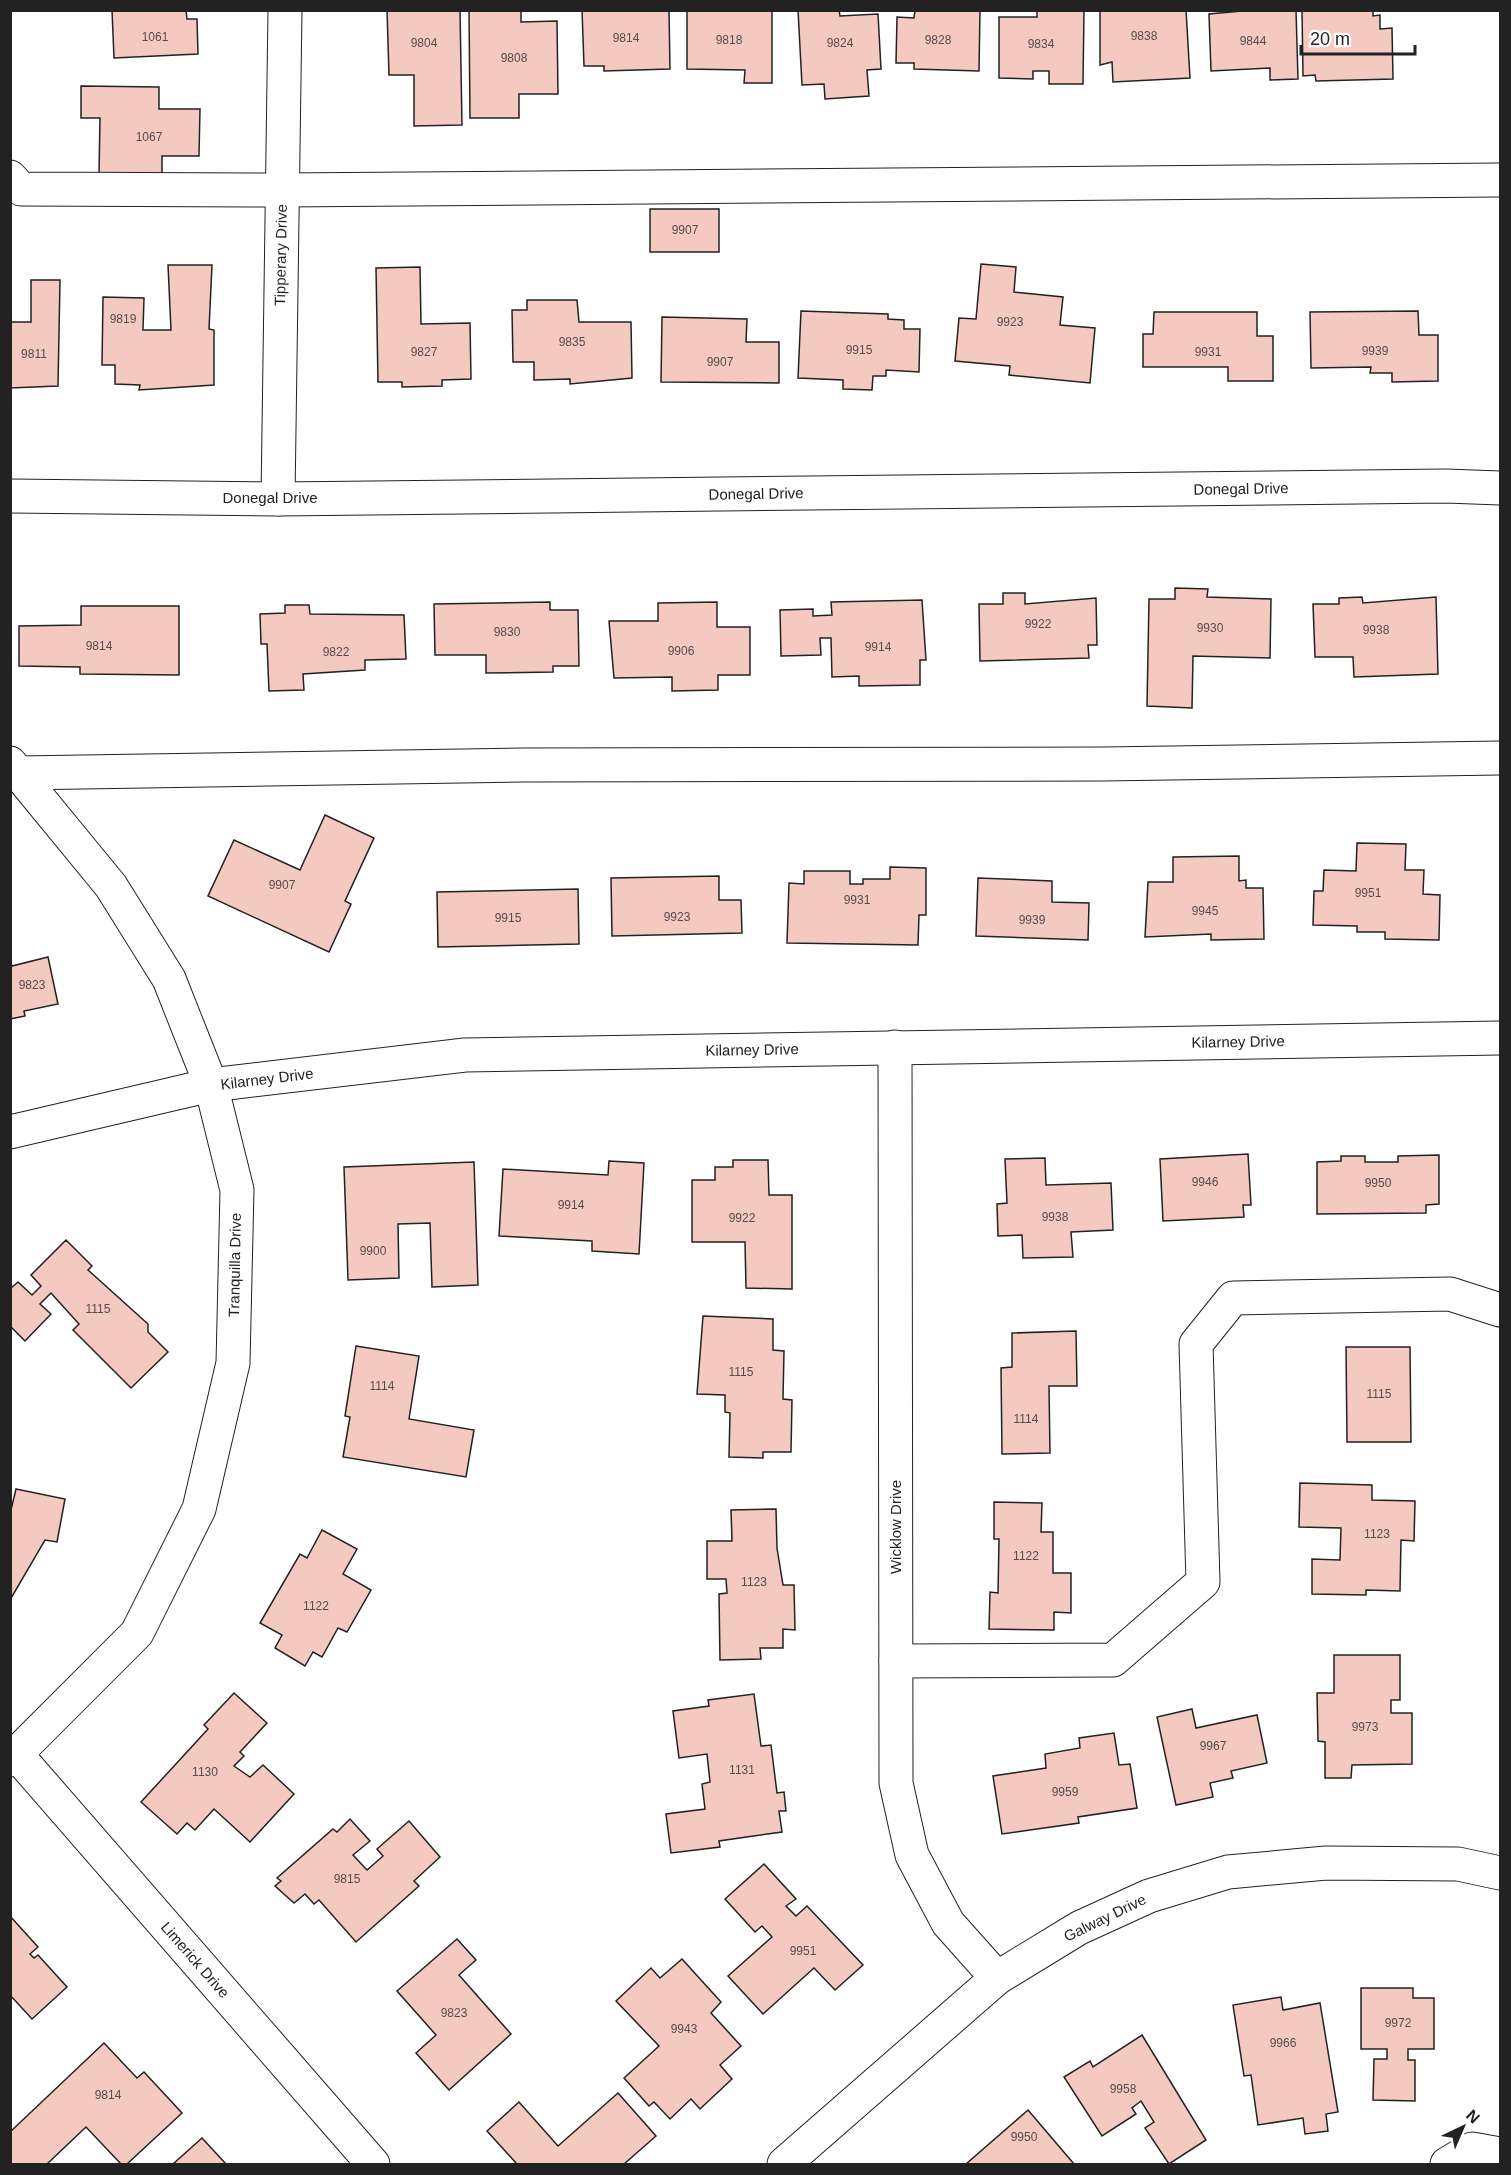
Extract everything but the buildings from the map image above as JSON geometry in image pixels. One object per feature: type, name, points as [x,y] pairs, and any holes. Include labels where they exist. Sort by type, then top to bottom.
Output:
[{"type":"street","name":"Tipperary Drive","points":[[278,499],[285,10]]},
{"type":"street","points":[[10,177],[21,189],[282,190],[1500,180]]},
{"type":"street","name":"Donegal Drive","points":[[10,495],[278,499],[1410,487],[1500,488]]},
{"type":"street","points":[[15,768],[1091,764],[1500,758]]},
{"type":"street","name":"Tranquilla Drive","points":[[14,1757],[137,1633],[199,1509],[233,1363],[237,1190],[211,1085],[169,979],[111,886],[15,768]]},
{"type":"street","name":"Kilarney Drive","points":[[10,1132],[211,1085],[465,1055],[1500,1038]]},
{"type":"street","name":"Wicklow Drive","points":[[895,1047],[896,1783],[912,1855],[948,1923],[997,1978]]},
{"type":"street","points":[[896,1661],[1113,1660],[1203,1582],[1196,1344],[1233,1298],[1450,1294],[1500,1311]]},
{"type":"street","name":"Limerick Drive","points":[[14,1757],[373,2164]]},
{"type":"street","name":"Galway Drive","points":[[784,2164],[997,1978],[1079,1928],[1149,1896],[1228,1872],[1326,1863],[1458,1864],[1500,1873]]},
{"type":"street","points":[[1447,2164],[1472,2149],[1500,2154]]}]
